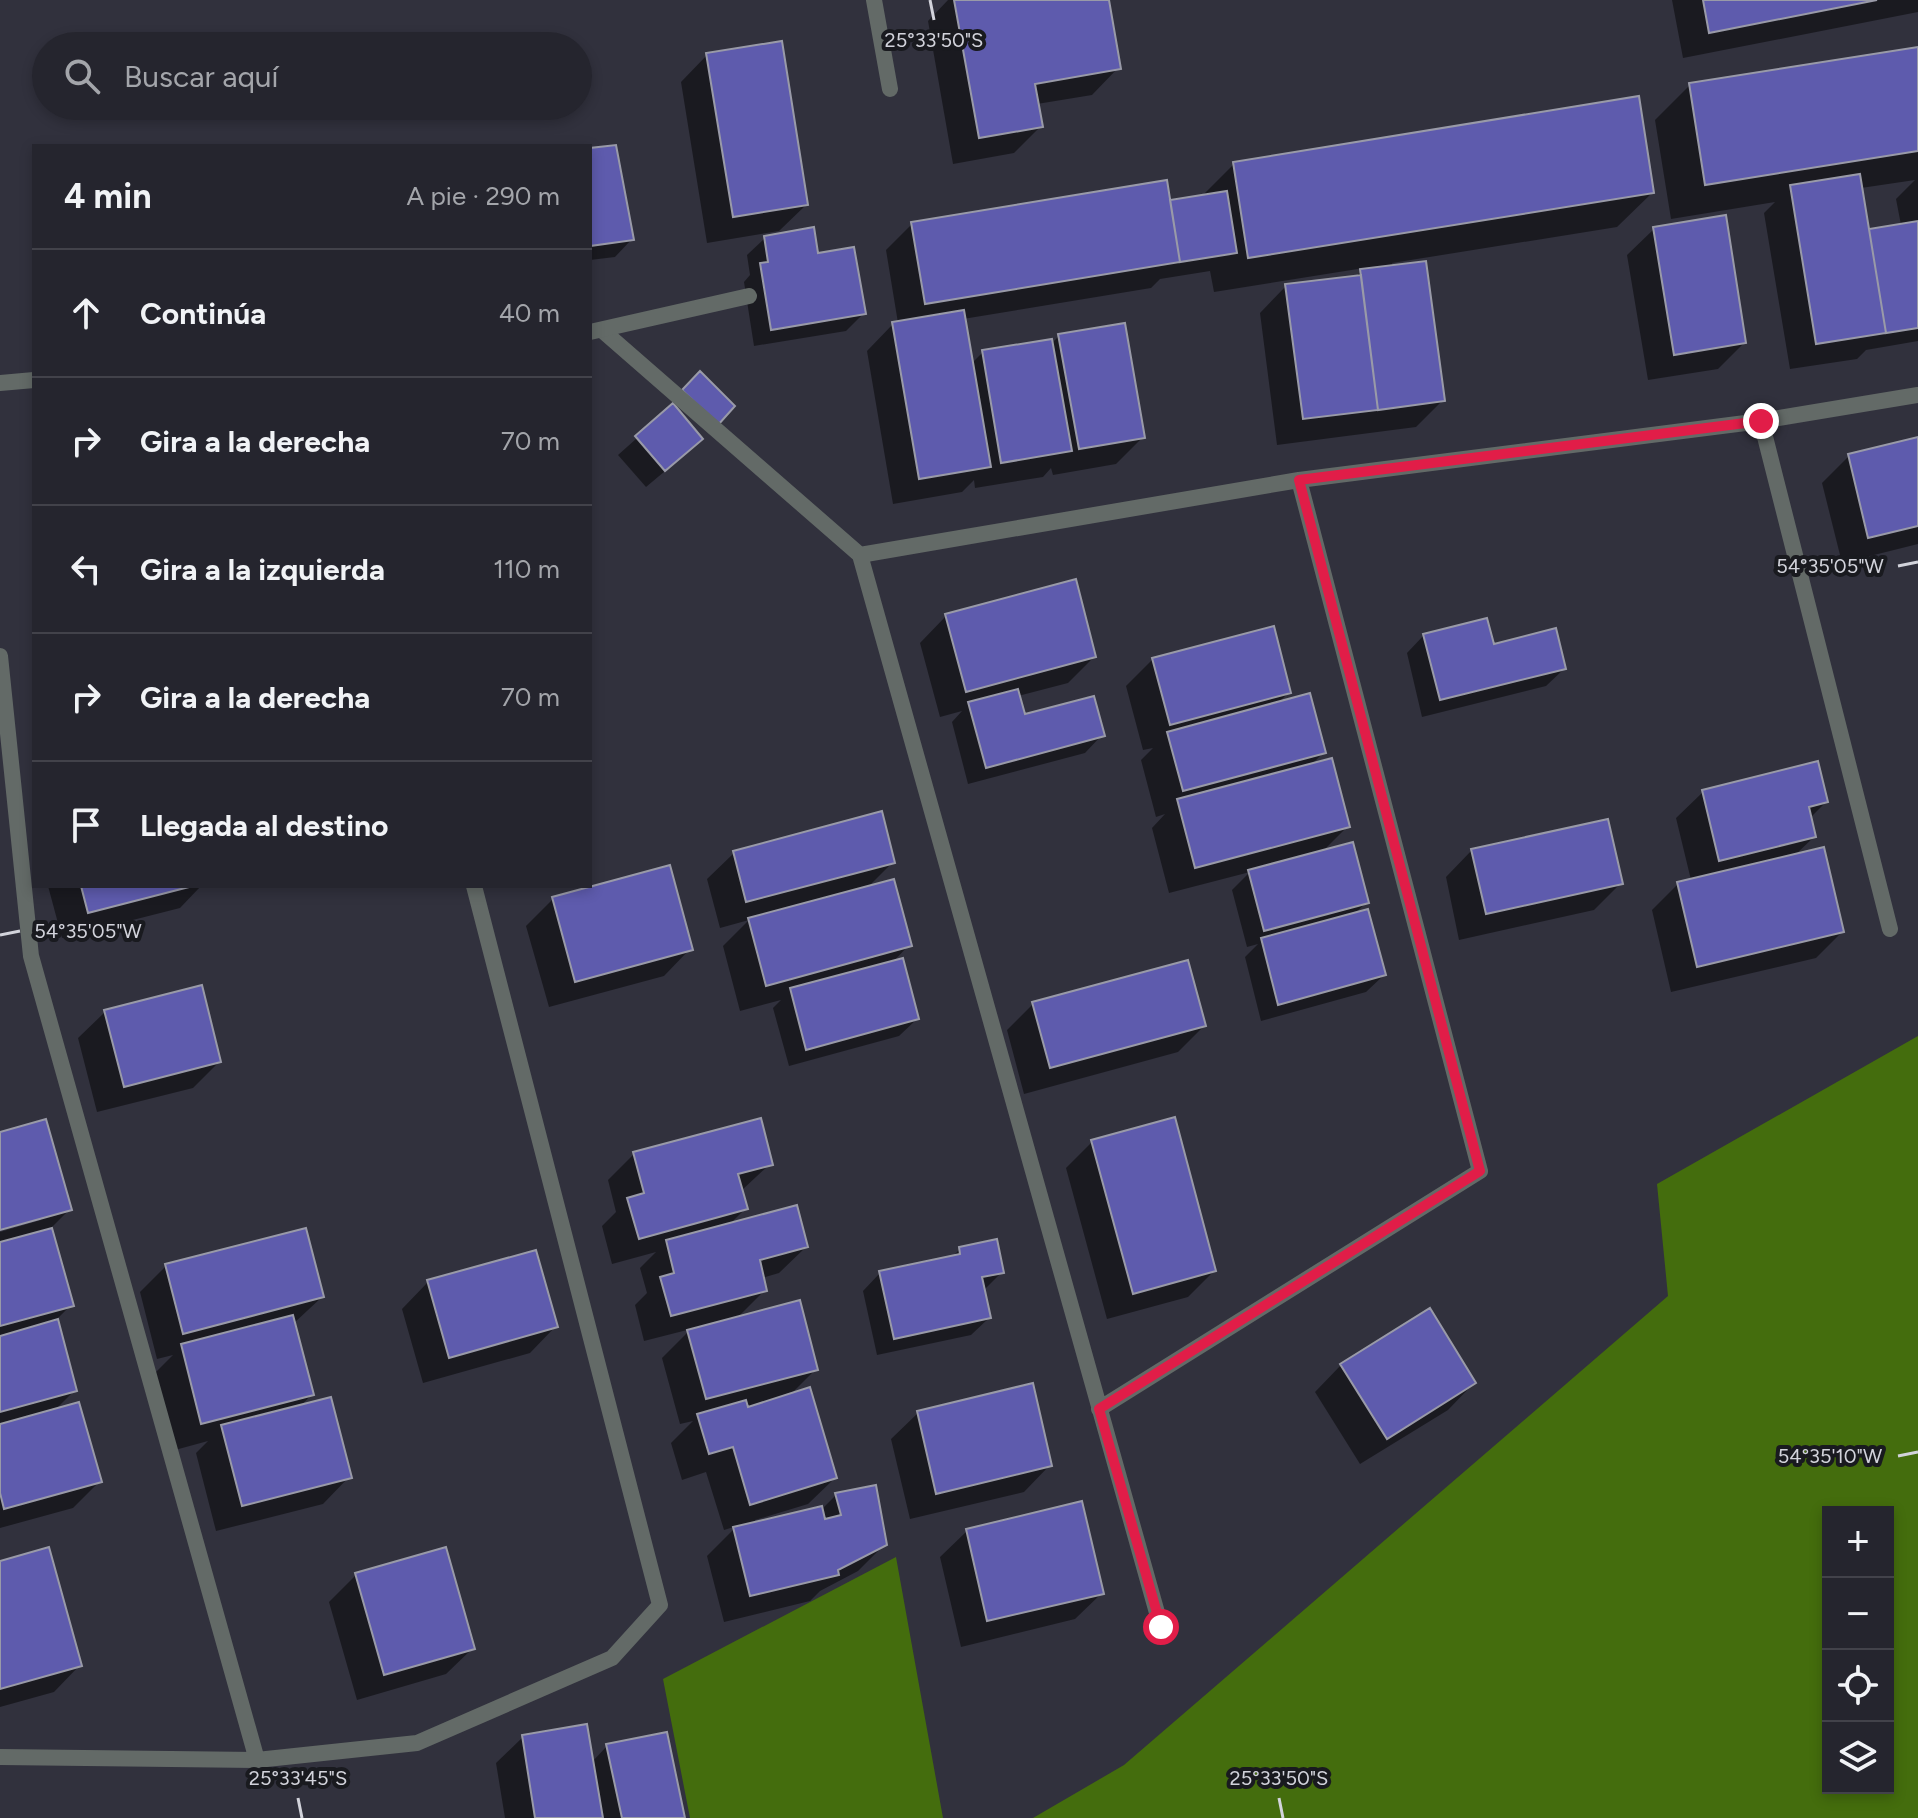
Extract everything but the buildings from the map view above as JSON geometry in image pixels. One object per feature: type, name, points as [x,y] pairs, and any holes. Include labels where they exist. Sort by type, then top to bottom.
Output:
[{"type":"street","points":[[874,0],[890,89]]},
{"type":"street","points":[[597,332],[749,296]]},
{"type":"street","points":[[597,332],[860,555],[1161,1627]]},
{"type":"street","points":[[0,383],[32,380]]},
{"type":"street","points":[[860,555],[1299,480],[1761,421],[1918,395]]},
{"type":"street","points":[[1761,421],[1890,929]]},
{"type":"street","points":[[1099,1409],[1480,1171],[1299,480]]},
{"type":"street","points":[[0,656],[31,956],[257,1760]]},
{"type":"street","points":[[0,1757],[257,1760],[417,1743],[612,1658],[660,1605],[475,888]]},
{"type":"green space","points":[[1918,1036],[1918,1818],[1033,1818],[1124,1765],[1668,1296],[1657,1184]]},
{"type":"green space","points":[[896,1557],[943,1818],[690,1818],[663,1679]]},
{"type":"route","points":[[1161,1627],[1099,1409],[1480,1171],[1299,480],[1761,421]]}]
